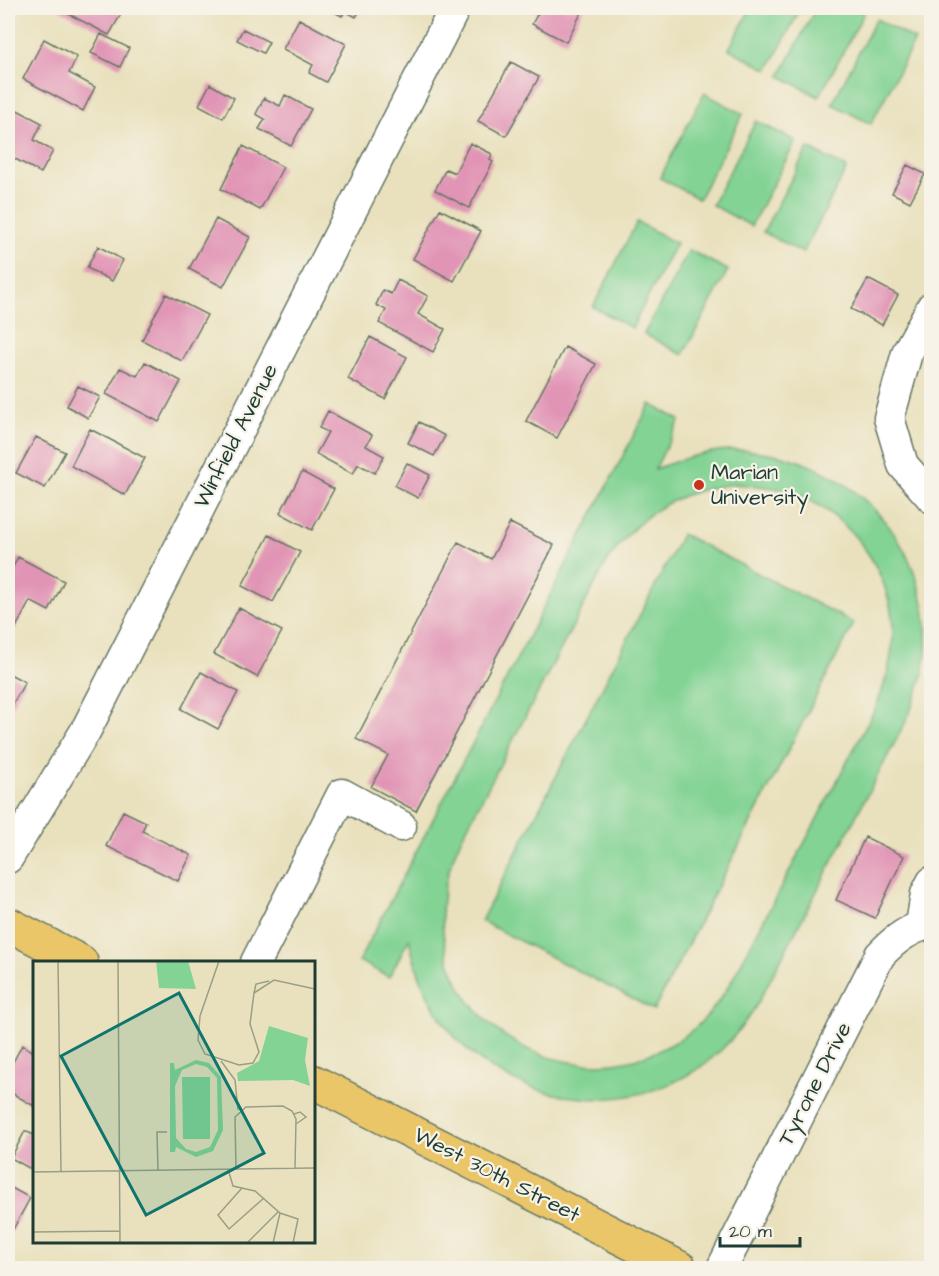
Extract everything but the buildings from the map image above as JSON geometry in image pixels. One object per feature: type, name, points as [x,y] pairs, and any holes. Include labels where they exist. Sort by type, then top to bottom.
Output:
[{"type":"main road","points":[[8,924],[77,961]]},
{"type":"main road","name":"West 30th Street","points":[[315,1083],[668,1266]]},
{"type":"street","name":"Winfield Avenue","points":[[8,858],[86,730],[455,8]]},
{"type":"street","points":[[932,307],[906,353],[889,418],[903,465],[932,498]]},
{"type":"street","points":[[257,961],[342,794],[401,826]]},
{"type":"street","points":[[926,924],[926,894],[932,882]]},
{"type":"street","name":"Tyrone Drive","points":[[722,1269],[880,955],[898,938],[926,924]]},
{"type":"green space","points":[[751,8],[801,8],[768,70],[729,49]]},
{"type":"green space","points":[[816,8],[854,8],[864,13],[819,97],[780,76]]},
{"type":"green space","points":[[876,19],[915,40],[871,124],[832,104]]},
{"type":"green space","points":[[704,93],[743,114],[699,199],[660,178]]},
{"type":"green space","points":[[756,121],[796,141],[751,226],[712,205]]},
{"type":"green space","points":[[808,148],[847,168],[803,253],[763,232]]},
{"type":"green space","points":[[637,222],[676,243],[632,328],[593,307]]},
{"type":"green space","points":[[689,250],[728,270],[683,355],[644,334]]},
{"type":"green space","points":[[650,404],[680,420],[655,469],[694,456],[724,450],[775,454],[813,467],[848,486],[877,512],[901,544],[917,580],[925,620],[925,662],[920,685],[905,723],[759,1001],[720,1051],[690,1074],[657,1089],[621,1097],[585,1098],[549,1093],[514,1081],[483,1062],[455,1037],[438,1015],[426,991],[409,939],[389,977],[359,961]],"holes":[[[733,484],[784,490],[806,498],[845,525],[861,543],[884,585],[893,631],[890,660],[880,698],[730,984],[701,1022],[657,1051],[615,1063],[573,1062],[533,1051],[497,1030],[469,1000],[449,962],[442,906],[453,859],[460,841],[605,565],[618,547],[630,532],[659,508],[692,493]]]},
{"type":"green space","points":[[682,534],[854,623],[654,1010],[481,921]]},
{"type":"place","name":"Marian University","points":[[699,485]]}]
